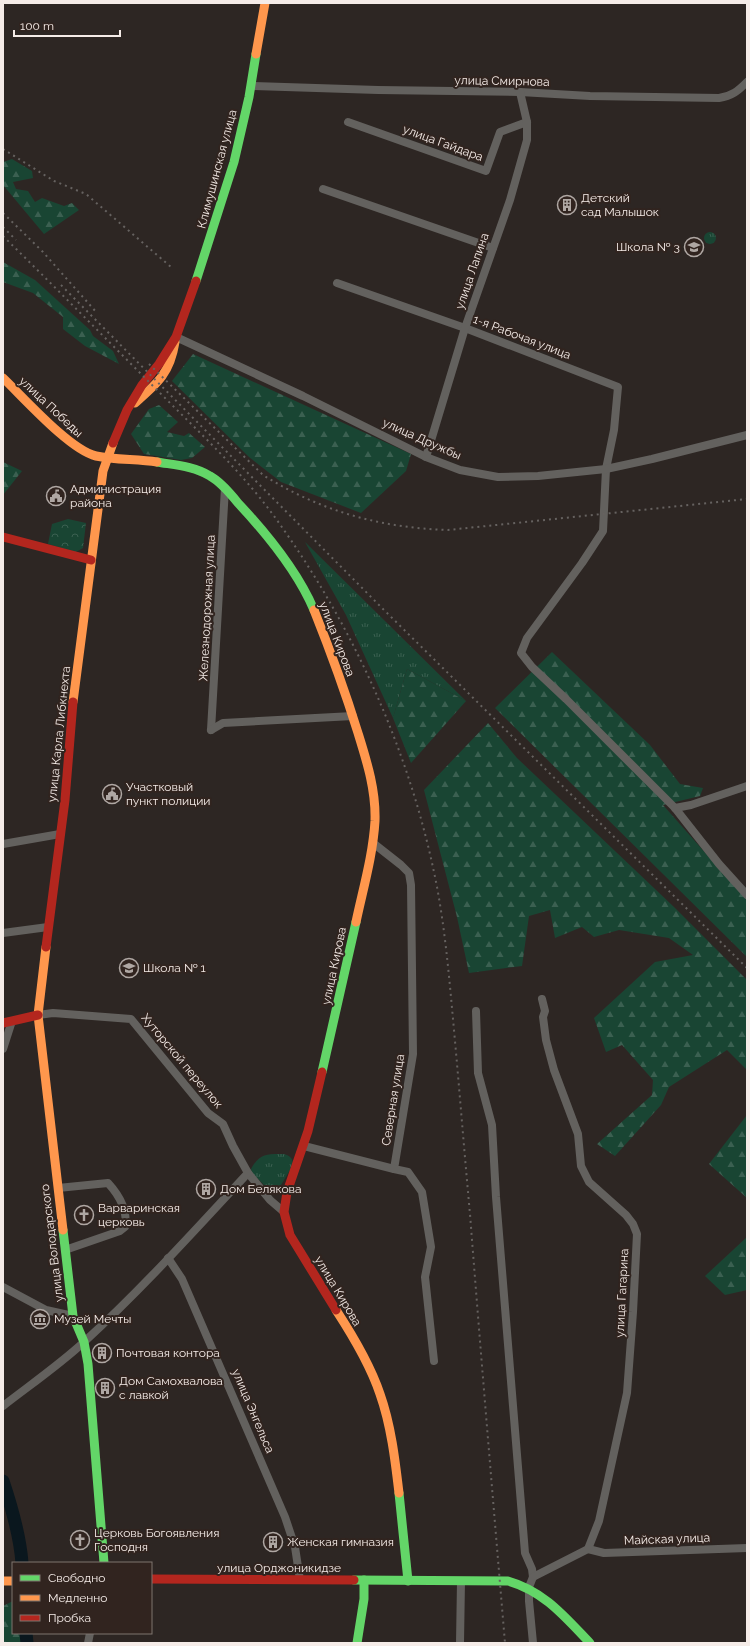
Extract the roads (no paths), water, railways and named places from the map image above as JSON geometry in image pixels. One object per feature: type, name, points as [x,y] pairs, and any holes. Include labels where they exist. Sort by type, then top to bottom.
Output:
[{"type":"main road","name":"Климушинская улица","points":[[107,456],[127,410],[163,378],[173,359],[176,337],[215,225],[234,162],[251,86],[265,3]]},
{"type":"main road","name":"улица Победы","points":[[3,378],[75,446],[88,454],[107,456]]},
{"type":"main road","name":"улица Кирова","points":[[107,456],[186,467],[209,475],[225,488],[259,526],[287,563],[310,601],[329,647],[354,716],[369,768],[374,793],[375,820],[373,843],[337,1012],[304,1146],[287,1192],[284,1212],[290,1235],[367,1362],[380,1393],[389,1426],[397,1474],[404,1528],[408,1580]]},
{"type":"main road","name":"улица Карла Либкнехта","points":[[38,1015],[66,787],[72,717],[90,560],[103,471],[107,456]]},
{"type":"main road","points":[[3,537],[90,560]]},
{"type":"main road","points":[[7,1022],[38,1015]]},
{"type":"main road","name":"улица Володарского","points":[[38,1015],[73,1316],[84,1342],[88,1372],[104,1562]]},
{"type":"main road","name":"улица Орджоникидзе","points":[[152,1579],[508,1581],[529,1587]]},
{"type":"main road","points":[[358,1643],[364,1599],[364,1580]]},
{"type":"main road","points":[[529,1587],[553,1605],[590,1643]]},
{"type":"street","name":"улица Смирнова","points":[[251,86],[520,92],[590,96],[719,98],[728,97],[737,92],[747,82]]},
{"type":"street","name":"улица Лапина","points":[[426,457],[465,328],[510,200],[527,140],[527,122],[520,92]]},
{"type":"street","name":"улица Гайдара","points":[[348,122],[486,171],[500,132],[527,122]]},
{"type":"street","points":[[323,189],[493,248]]},
{"type":"street","name":"1-я Рабочая улица","points":[[337,283],[465,328],[618,386],[614,430],[606,469]]},
{"type":"street","name":"улица Дружбы","points":[[176,337],[303,396],[426,457],[460,470],[498,476],[538,476],[606,469],[652,459],[747,434]]},
{"type":"street","points":[[606,469],[603,531],[582,563],[527,638],[521,652],[532,667],[675,808],[719,864],[747,894]]},
{"type":"street","name":"Железнодорожная улица","points":[[225,488],[212,730],[223,722],[354,716]]},
{"type":"street","points":[[675,808],[691,805],[747,786]]},
{"type":"street","points":[[3,844],[60,834]]},
{"type":"street","name":"Северная улица","points":[[373,843],[409,873],[411,885],[413,1054],[394,1169]]},
{"type":"street","points":[[3,933],[48,927]]},
{"type":"street","name":"улица Гагарина","points":[[542,999],[545,1011],[543,1017],[546,1040],[554,1070],[578,1134],[581,1166],[588,1182],[626,1215],[633,1224],[637,1234],[633,1320],[627,1393],[599,1521],[588,1549]]},
{"type":"street","points":[[476,1011],[478,1073],[492,1125],[496,1197],[525,1553],[532,1570],[533,1578],[529,1587],[533,1643]]},
{"type":"street","name":"Хуторской переулок","points":[[38,1015],[53,1013],[132,1018],[208,1113],[224,1124],[233,1146],[248,1174],[270,1200],[284,1212]]},
{"type":"street","points":[[3,1049],[7,1022]]},
{"type":"street","points":[[304,1146],[408,1172],[422,1192],[431,1247],[425,1277],[434,1361]]},
{"type":"street","points":[[3,1406],[84,1342],[168,1258],[248,1174]]},
{"type":"street","points":[[58,1188],[108,1183],[121,1199],[126,1221],[125,1227],[120,1231],[65,1250]]},
{"type":"street","name":"улица Энгельса","points":[[168,1258],[182,1279],[285,1517],[295,1547],[300,1580]]},
{"type":"street","points":[[3,1287],[46,1310],[73,1316]]},
{"type":"street","name":"Майская улица","points":[[588,1549],[604,1553],[747,1548]]},
{"type":"street","points":[[533,1578],[588,1549]]},
{"type":"street","points":[[460,1643],[461,1581]]},
{"type":"waterway","points":[[3,1481],[15,1522],[22,1562]]},
{"type":"waterway","points":[[26,1634],[27,1643]]},
{"type":"railway","points":[[3,149],[54,181],[86,194],[171,267]]},
{"type":"railway","points":[[3,213],[43,252],[97,313]]},
{"type":"railway","points":[[3,227],[16,240]]},
{"type":"railway","points":[[3,236],[239,473],[279,523],[307,564],[333,607],[356,651],[378,697],[413,790],[437,887],[445,936],[470,1214],[505,1643]]},
{"type":"railway","points":[[61,285],[383,609],[747,968]]},
{"type":"railway","points":[[149,364],[263,475],[285,488],[329,508],[375,521],[423,529],[448,530],[747,499]]},
{"type":"place","name":"Детский сад Малышок","points":[[567,205]]},
{"type":"place","name":"Школа № 3","points":[[694,247]]},
{"type":"place","name":"Администрация района","points":[[56,496]]},
{"type":"place","name":"Участковый пункт полиции","points":[[112,794]]},
{"type":"place","name":"Школа № 1","points":[[129,968]]},
{"type":"place","name":"Дом Белякова","points":[[206,1189]]},
{"type":"place","name":"Варваринская церковь","points":[[84,1215]]},
{"type":"place","name":"Музей Мечты","points":[[40,1319]]},
{"type":"place","name":"Почтовая контора","points":[[102,1353]]},
{"type":"place","name":"Дом Самохвалова с лавкой","points":[[105,1388]]},
{"type":"place","name":"Церковь Богоявления Господня","points":[[80,1540]]},
{"type":"place","name":"Женская гимназия","points":[[273,1542]]}]
